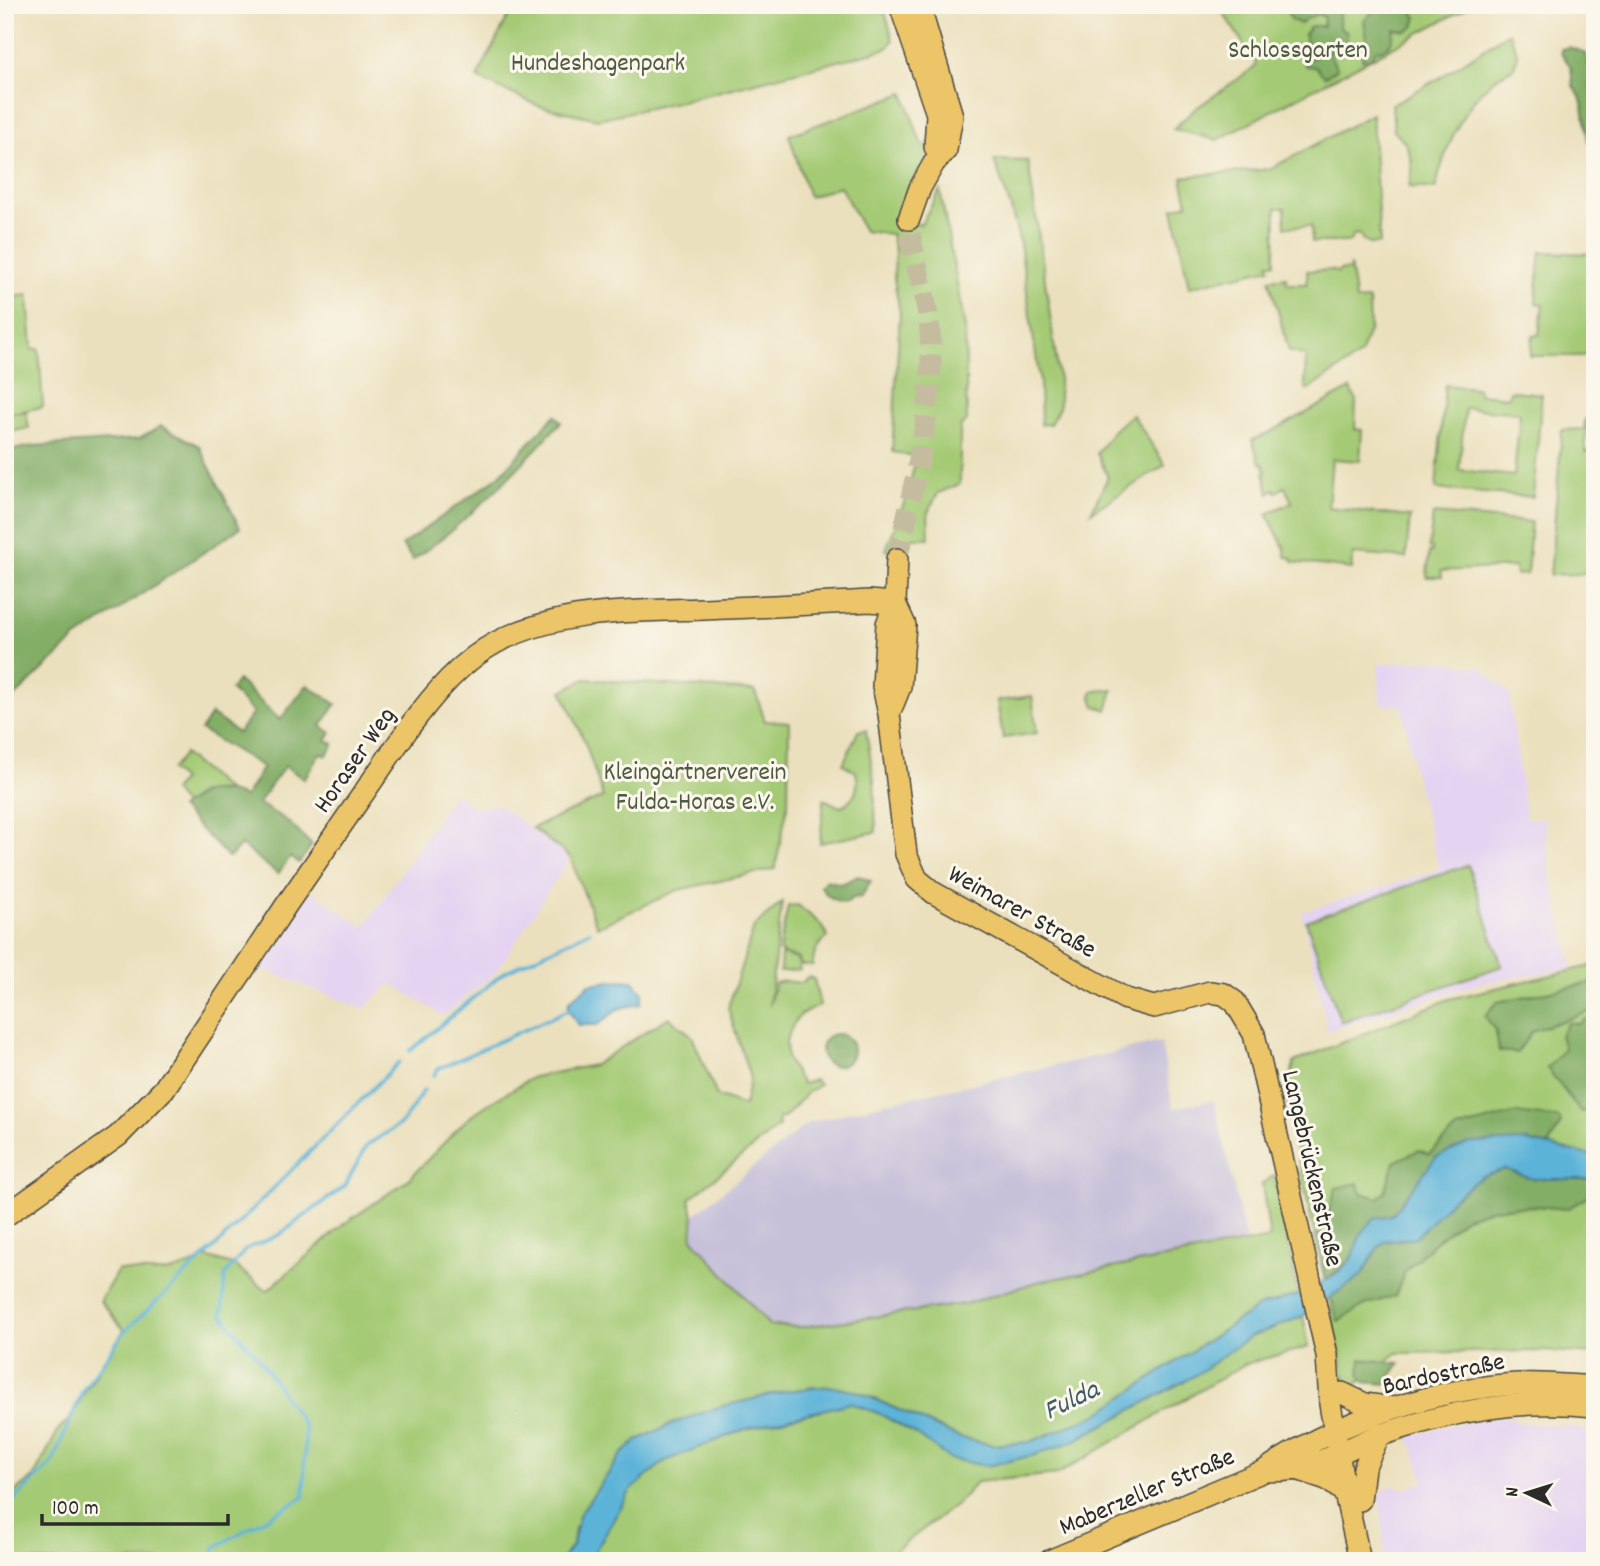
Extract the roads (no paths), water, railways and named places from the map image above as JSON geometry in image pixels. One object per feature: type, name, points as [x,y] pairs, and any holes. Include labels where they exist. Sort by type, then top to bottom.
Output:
[{"type":"main road","points":[[900,5],[937,114],[934,163]]},
{"type":"main road","points":[[909,219],[915,198],[934,163],[946,150],[952,116],[919,5]]},
{"type":"main road","name":"Weimarer Straße","points":[[897,559],[895,603],[887,624],[883,686],[889,714],[906,854],[909,867],[922,885],[1126,999],[1154,1007],[1210,992],[1224,994]]},
{"type":"main road","name":"Horaser Weg","points":[[5,1216],[118,1136],[164,1089],[410,726],[429,700],[477,655],[496,643],[535,627],[611,612],[869,601],[895,603]]},
{"type":"main road","name":"Langebrückenstraße","points":[[1224,994],[1235,1002],[1254,1034],[1328,1360],[1330,1404],[1343,1439]]},
{"type":"main road","name":"Langebrückenstraße","points":[[1328,1360],[1342,1393],[1343,1439]]},
{"type":"main road","name":"Bardostraße","points":[[1343,1439],[1399,1408],[1462,1391],[1537,1383],[1595,1387]]},
{"type":"main road","points":[[1342,1393],[1365,1404],[1399,1408]]},
{"type":"main road","name":"Bardostraße","points":[[1343,1439],[1379,1436],[1437,1417],[1493,1406],[1553,1403],[1595,1406]]},
{"type":"main road","points":[[1366,1561],[1352,1497],[1379,1436]]},
{"type":"main road","points":[[1343,1439],[1360,1561]]},
{"type":"main road","name":"Maberzeller Straße","points":[[1264,1471],[1297,1469],[1343,1439]]},
{"type":"main road","name":"Maberzeller Straße","points":[[1049,1561],[1264,1471],[1290,1453],[1343,1439]]},
{"type":"main road","points":[[1297,1469],[1327,1479],[1352,1497]]},
{"type":"water","points":[[616,980],[633,981],[643,992],[641,1004],[620,1008],[597,1025],[579,1025],[568,1010],[569,1001],[590,984]]},
{"type":"water","points":[[1526,1141],[1595,1156],[1595,1179],[1533,1179],[1505,1169],[1481,1177],[1454,1198],[1416,1237],[1385,1241],[1376,1250],[1362,1275],[1303,1316],[1250,1337],[1194,1376],[1074,1441],[1034,1455],[987,1466],[950,1459],[919,1436],[878,1413],[850,1403],[742,1430],[665,1461],[631,1490],[589,1561],[561,1561],[573,1544],[579,1515],[622,1454],[638,1440],[671,1424],[719,1407],[786,1391],[829,1386],[859,1392],[958,1437],[993,1445],[1030,1442],[1096,1415],[1258,1307],[1298,1295],[1335,1275],[1350,1261],[1361,1234],[1374,1218],[1392,1215],[1436,1157],[1470,1143]]},
{"type":"waterway","points":[[410,1051],[503,973],[590,931]]},
{"type":"waterway","points":[[434,1075],[438,1069],[568,1010]]},
{"type":"waterway","points":[[5,1509],[52,1463],[83,1390],[125,1331],[216,1246],[399,1062]]},
{"type":"waterway","points":[[206,1561],[217,1546],[304,1497],[305,1427],[261,1361],[222,1315],[225,1275],[246,1249],[279,1235],[345,1186],[367,1145],[402,1123],[424,1090]]},
{"type":"tunnel","points":[[897,559],[922,445],[930,387],[930,330],[909,219]]},
{"type":"park label","name":"Schlossgarten","points":[[1298,48]]},
{"type":"park label","name":"Hundeshagenpark","points":[[598,61]]},
{"type":"park label","name":"Kleingärtnerverein Fulda-Horas e.V.","points":[[695,785]]},
{"type":"water label","name":"Fulda","points":[[1070,1398]]}]
